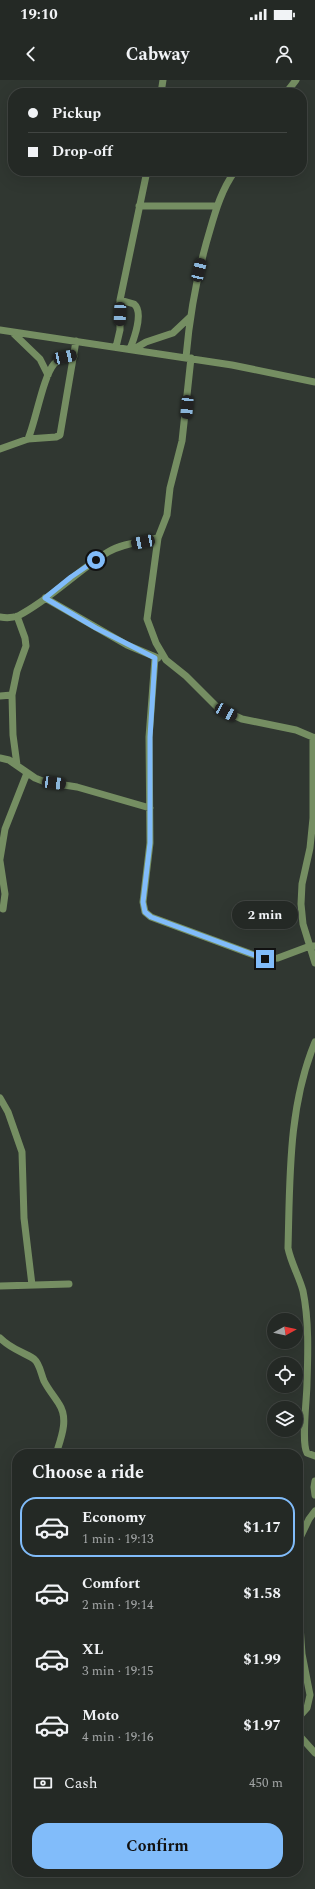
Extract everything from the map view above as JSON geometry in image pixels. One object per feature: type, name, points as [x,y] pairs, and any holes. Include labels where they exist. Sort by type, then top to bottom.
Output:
[{"type":"street","points":[[290,88],[296,80]]},
{"type":"street","points":[[116,347],[120,330],[120,300],[146,176]]},
{"type":"street","points":[[232,176],[228,181],[217,206],[201,259],[190,317],[189,358],[182,441],[170,488],[168,510],[158,538],[148,619],[156,643],[166,660],[186,676],[214,704],[233,716],[258,723],[296,730],[314,737],[313,818],[310,848],[302,884],[301,904],[303,924],[312,946],[315,963]]},
{"type":"street","points":[[139,206],[217,206]]},
{"type":"street","points":[[120,300],[134,304],[138,310],[137,328],[132,349]]},
{"type":"street","points":[[132,349],[146,342],[173,333],[190,317]]},
{"type":"street","points":[[0,330],[189,358],[315,382]]},
{"type":"street","points":[[12,331],[40,359],[48,375]]},
{"type":"street","points":[[0,449],[28,439],[56,437],[60,435],[76,341]]},
{"type":"street","points":[[28,439],[48,375],[54,364],[59,360],[74,356]]},
{"type":"street","points":[[33,425],[40,438]]},
{"type":"street","points":[[0,617],[17,616],[45,598],[71,577],[109,552],[129,544],[158,538]]},
{"type":"street","points":[[45,598],[96,628],[155,658],[166,660]]},
{"type":"street","points":[[17,616],[25,638],[26,646],[17,671],[12,695],[13,735],[17,765]]},
{"type":"street","points":[[155,658],[150,730],[150,843],[143,902],[145,912],[151,917],[257,957],[270,959],[278,958],[312,946]]},
{"type":"street","points":[[0,696],[12,695]]},
{"type":"street","points":[[0,758],[10,760],[27,773],[45,782],[77,787],[150,808]]},
{"type":"street","points":[[3,909],[5,894],[0,860],[2,828],[27,773]]},
{"type":"street","points":[[315,1042],[302,1079],[292,1136],[288,1248],[290,1260],[300,1279],[303,1293],[307,1360],[304,1442],[307,1453],[315,1456]]},
{"type":"street","points":[[0,1098],[8,1112],[22,1152],[24,1218],[32,1285]]},
{"type":"street","points":[[0,1286],[69,1284]]},
{"type":"street","points":[[0,1338],[11,1347],[34,1359],[38,1364],[47,1388],[63,1412],[64,1419],[57,1449]]},
{"type":"street","points":[[315,1481],[315,1495]]},
{"type":"street","points":[[303,1532],[315,1511]]},
{"type":"street","points":[[303,1659],[310,1695],[307,1708],[303,1712]]},
{"type":"street","points":[[303,1740],[315,1753]]},
{"type":"route","points":[[96,560],[71,577],[45,598],[127,645],[155,658],[150,737],[150,843],[143,902],[145,912],[151,917],[166,921],[265,959]]}]
